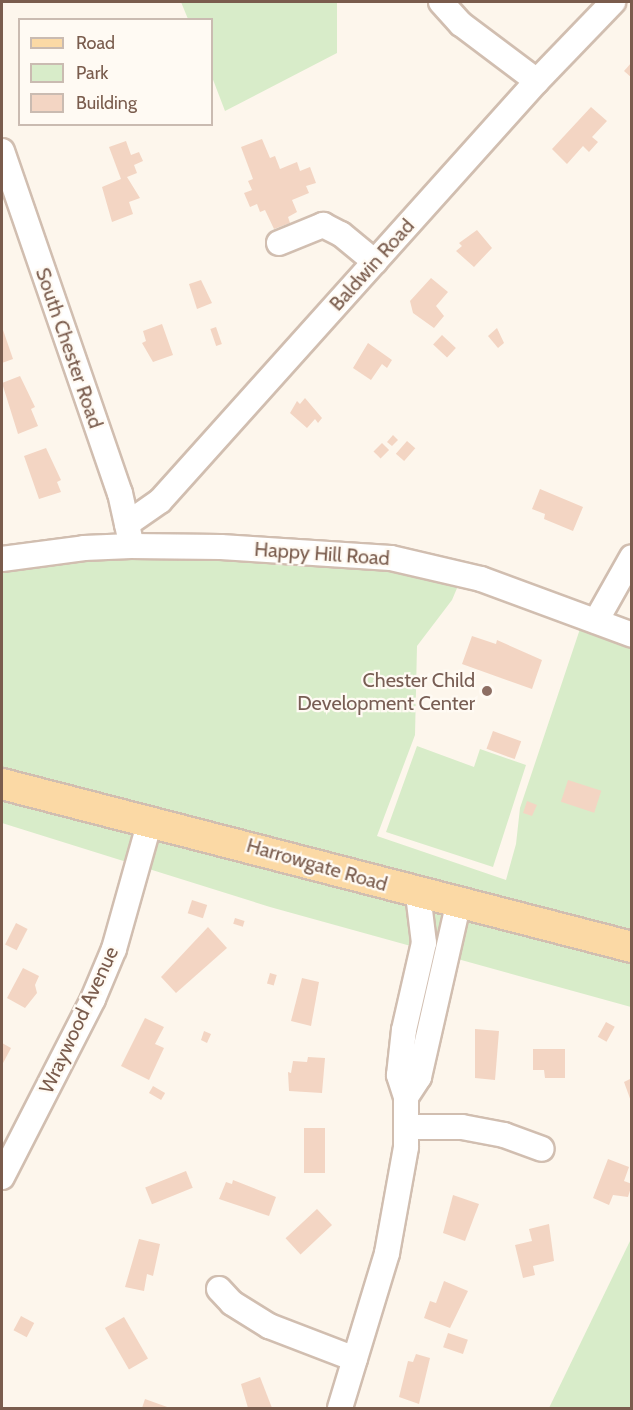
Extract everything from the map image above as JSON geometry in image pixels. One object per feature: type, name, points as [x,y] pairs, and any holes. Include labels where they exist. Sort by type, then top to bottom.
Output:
[{"type":"main road","name":"Harrowgate Road","points":[[2,784],[150,821],[458,905],[632,947]]},
{"type":"street","points":[[441,2],[462,24],[537,81]]},
{"type":"street","name":"Baldwin Road","points":[[129,535],[537,81],[613,2]]},
{"type":"street","name":"South Chester Road","points":[[2,151],[129,535]]},
{"type":"street","points":[[279,243],[323,225],[375,262]]},
{"type":"street","name":"Happy Hill Road","points":[[2,559],[84,548],[129,535],[221,547],[391,558],[481,579],[632,635]]},
{"type":"street","points":[[596,621],[632,557]]},
{"type":"street","name":"Wraywood Avenue","points":[[2,1177],[110,959],[150,821]]},
{"type":"street","points":[[340,1408],[387,1253],[408,1127],[406,1097],[399,1075],[424,943],[418,894]]},
{"type":"street","points":[[406,1097],[420,1077],[458,905]]},
{"type":"street","points":[[408,1127],[462,1127],[504,1135],[542,1149]]},
{"type":"street","points":[[219,1289],[232,1304],[269,1326],[355,1359]]},
{"type":"green space","points":[[181,2],[337,2],[337,53],[225,111],[213,80],[213,18],[188,18]]},
{"type":"green space","points":[[84,548],[463,574],[452,600],[417,646],[415,735],[377,836],[506,880],[516,844],[520,808],[584,617],[631,635],[631,1007],[270,907],[2,823],[2,559]]},
{"type":"green space","points":[[417,746],[474,767],[480,749],[526,765],[493,867],[386,832]]},
{"type":"green space","points":[[631,1239],[631,1408],[549,1408]]},
{"type":"building","points":[[632,62],[632,78],[624,71]]},
{"type":"building","points":[[591,107],[607,121],[592,137],[598,142],[589,152],[583,146],[567,164],[552,149]]},
{"type":"building","points":[[262,139],[270,158],[275,156],[280,169],[297,162],[300,171],[310,167],[316,183],[306,186],[309,193],[292,200],[297,212],[288,217],[290,223],[274,229],[265,210],[260,212],[257,204],[250,207],[244,193],[252,190],[248,181],[253,179],[241,147]]},
{"type":"building","points":[[126,141],[131,155],[139,152],[143,161],[134,165],[137,173],[127,177],[140,198],[129,202],[133,214],[112,222],[102,187],[121,179],[109,147]]},
{"type":"building","points":[[477,230],[492,248],[474,267],[456,251],[462,246],[459,243]]},
{"type":"building","points":[[431,278],[448,292],[436,306],[444,316],[434,328],[413,313],[410,301]]},
{"type":"building","points":[[201,280],[212,303],[197,309],[189,284]]},
{"type":"building","points":[[162,324],[173,355],[153,362],[142,343],[146,341],[143,331]]},
{"type":"building","points":[[2,327],[13,359],[2,363]]},
{"type":"building","points":[[216,327],[222,344],[216,346],[210,329]]},
{"type":"building","points":[[497,328],[504,343],[498,348],[488,336]]},
{"type":"building","points":[[442,335],[456,348],[447,357],[433,345]]},
{"type":"building","points":[[368,343],[392,360],[387,368],[382,364],[371,380],[353,368]]},
{"type":"building","points":[[20,376],[35,407],[31,409],[38,426],[18,434],[2,383]]},
{"type":"building","points":[[305,398],[322,418],[318,423],[315,419],[307,428],[290,413],[297,401],[300,404]]},
{"type":"building","points":[[393,435],[398,440],[392,446],[387,442]]},
{"type":"building","points":[[407,441],[415,448],[404,461],[396,454]]},
{"type":"building","points":[[382,443],[389,450],[381,459],[374,451]]},
{"type":"building","points":[[46,448],[61,480],[57,482],[61,492],[39,499],[24,456]]},
{"type":"building","points":[[540,489],[583,507],[573,531],[544,519],[545,514],[532,509]]},
{"type":"building","name":"Chester Child Development Center","points":[[472,636],[496,644],[497,640],[542,660],[532,689],[462,664]]},
{"type":"building","points":[[493,731],[521,741],[515,759],[487,749]]},
{"type":"building","points":[[568,780],[601,791],[594,813],[561,802]]},
{"type":"building","points":[[527,801],[537,805],[532,816],[523,813]]},
{"type":"building","points":[[192,900],[207,905],[203,918],[188,913]]},
{"type":"building","points":[[235,918],[245,921],[243,927],[233,924]]},
{"type":"building","points":[[16,923],[28,929],[17,950],[5,944]]},
{"type":"building","points":[[208,927],[227,948],[176,993],[161,977]]},
{"type":"building","points":[[23,968],[39,976],[35,985],[37,993],[25,1008],[7,998]]},
{"type":"building","points":[[270,973],[277,975],[274,986],[267,984]]},
{"type":"building","points":[[302,978],[319,982],[311,1026],[291,1021]]},
{"type":"building","points":[[145,1018],[164,1027],[155,1044],[164,1048],[149,1080],[121,1066]]},
{"type":"building","points":[[606,1022],[615,1027],[607,1042],[598,1037]]},
{"type":"building","points":[[475,1029],[499,1031],[495,1080],[475,1078]]},
{"type":"building","points":[[204,1031],[211,1034],[207,1043],[201,1040]]},
{"type":"building","points":[[2,1043],[11,1048],[2,1065]]},
{"type":"building","points":[[533,1049],[565,1049],[565,1078],[545,1078],[544,1070],[533,1070]]},
{"type":"building","points":[[308,1057],[325,1058],[322,1093],[289,1091],[288,1072],[291,1073],[293,1061],[307,1062]]},
{"type":"building","points":[[632,1078],[632,1104],[624,1082]]},
{"type":"building","points":[[153,1086],[165,1093],[161,1100],[149,1093]]},
{"type":"building","points":[[304,1128],[325,1128],[325,1173],[304,1173]]},
{"type":"building","points":[[608,1159],[629,1167],[624,1181],[632,1184],[628,1197],[613,1195],[609,1205],[593,1198]]},
{"type":"building","points":[[186,1171],[193,1188],[152,1204],[145,1187]]},
{"type":"building","points":[[233,1180],[276,1197],[269,1216],[219,1199],[226,1182],[232,1184]]},
{"type":"building","points":[[453,1195],[479,1204],[465,1241],[443,1233]]},
{"type":"building","points":[[317,1209],[332,1225],[301,1254],[286,1238]]},
{"type":"building","points":[[549,1224],[554,1261],[533,1266],[535,1275],[523,1278],[515,1245],[532,1241],[529,1229]]},
{"type":"building","points":[[139,1239],[160,1244],[153,1276],[147,1274],[144,1291],[125,1287]]},
{"type":"building","points":[[444,1281],[468,1291],[450,1328],[424,1318],[430,1301],[436,1303]]},
{"type":"building","points":[[21,1316],[34,1323],[27,1337],[13,1330]]},
{"type":"building","points":[[124,1317],[148,1359],[129,1370],[105,1328]]},
{"type":"building","points":[[448,1333],[468,1340],[463,1354],[443,1347]]},
{"type":"building","points":[[416,1354],[430,1358],[419,1404],[399,1397],[408,1361],[413,1362]]},
{"type":"building","points":[[260,1377],[272,1408],[248,1408],[241,1384]]},
{"type":"building","points":[[145,1399],[170,1408],[142,1408]]},
{"type":"place","name":"Chester Child Development Center","points":[[487,691]]}]
